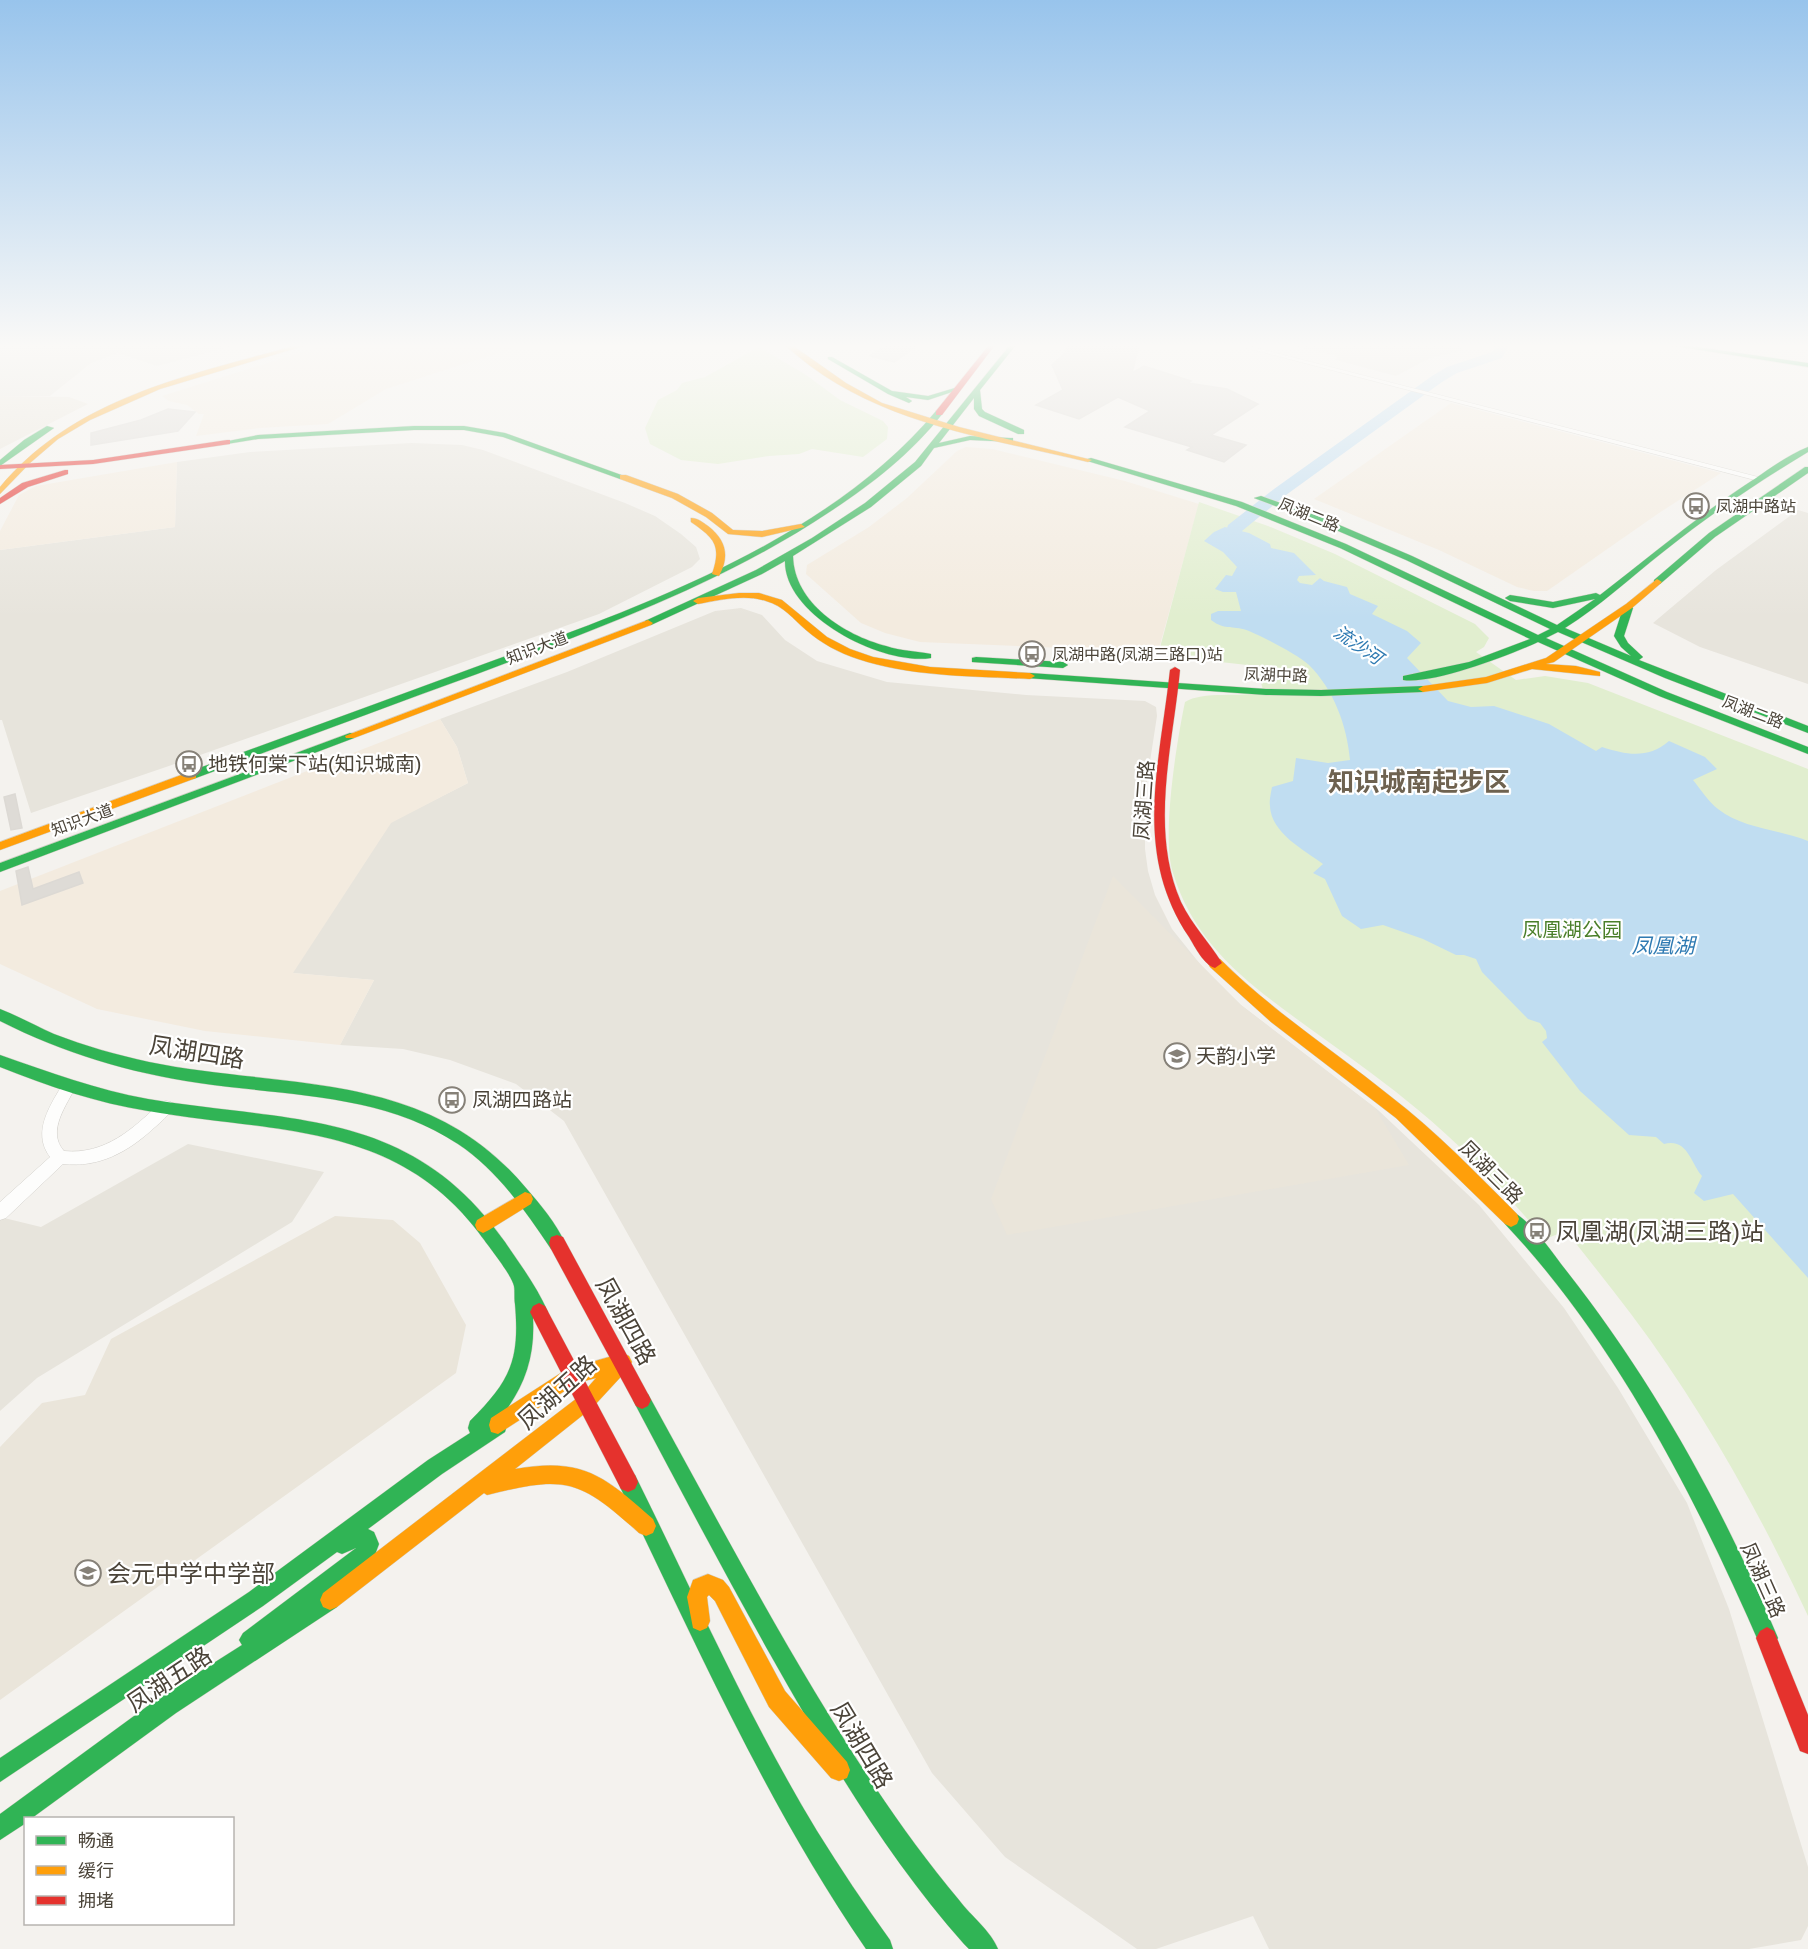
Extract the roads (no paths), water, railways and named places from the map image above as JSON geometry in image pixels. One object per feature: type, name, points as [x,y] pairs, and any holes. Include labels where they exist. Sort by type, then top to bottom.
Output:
[{"type":"street","points":[[0,452],[34,436]]},
{"type":"street","points":[[35,436],[0,466],[11,474],[68,471]]},
{"type":"street","points":[[57,436],[43,452],[43,459],[55,463],[110,462],[259,443],[379,436]]},
{"type":"street","points":[[0,492],[11,474],[57,436]]},
{"type":"street","points":[[0,502],[26,485],[68,471],[216,442],[269,436]]},
{"type":"street","points":[[464,436],[513,447],[653,499],[682,513],[722,544],[725,553],[716,574]]},
{"type":"street","points":[[508,436],[675,496],[709,515],[731,532],[762,534],[801,527]]},
{"type":"street","name":"知识大道","points":[[0,846],[630,614],[716,574],[801,527],[851,493],[884,467],[917,436]]},
{"type":"street","name":"知识大道","points":[[0,868],[565,654],[698,601],[789,555],[883,493],[918,464],[940,436]]},
{"type":"street","points":[[931,447],[974,436],[1010,440],[1016,436]]},
{"type":"street","name":"凤湖二路","points":[[998,436],[1292,510],[1455,579],[1473,590],[1582,639],[1669,676],[1808,730]]},
{"type":"street","name":"凤湖二路","points":[[1038,436],[1142,462],[1245,499],[1279,520],[1370,559],[1565,651],[1686,704],[1808,751]]},
{"type":"street","points":[[1606,436],[1762,476]]},
{"type":"street","name":"凤湖中路","points":[[1218,675],[1265,685],[1446,673],[1479,663],[1539,639],[1558,628],[1610,591],[1691,526],[1762,476],[1808,449]]},
{"type":"street","points":[[11,474],[93,462]]},
{"type":"street","name":"凤湖中路","points":[[698,601],[752,594],[782,603],[809,629],[834,647],[852,655],[886,664],[928,670],[1008,676],[1175,674],[1265,685],[1405,691],[1461,685],[1508,674],[1550,660],[1565,651],[1634,602],[1712,535],[1808,469]]},
{"type":"street","points":[[716,538],[728,540],[733,536],[731,532]]},
{"type":"street","points":[[789,555],[786,571],[798,592],[831,625],[846,635],[891,651],[966,660],[1090,666]]},
{"type":"street","points":[[1370,559],[1420,573],[1468,592],[1466,587],[1455,579]]},
{"type":"street","points":[[782,603],[777,596],[780,590],[788,588],[798,592]]},
{"type":"street","points":[[1473,590],[1526,603],[1556,605],[1568,604],[1610,591],[1634,602],[1618,629],[1621,642],[1637,656],[1669,676]]},
{"type":"street","points":[[1456,599],[1494,627],[1501,637],[1497,648],[1479,663]]},
{"type":"street","points":[[1508,674],[1538,667],[1576,669],[1663,694]]},
{"type":"street","name":"凤湖三路","points":[[1175,674],[1158,830],[1161,858],[1168,887],[1192,935],[1223,971],[1263,1007],[1372,1089],[1452,1159],[1489,1195],[1579,1300],[1634,1378],[1675,1444],[1710,1509],[1782,1674],[1808,1743]]},
{"type":"street","points":[[1686,704],[1668,693],[1666,688],[1673,687],[1733,711],[1792,724]]},
{"type":"street","points":[[34,833],[40,853]]},
{"type":"street","points":[[0,873],[18,861]]},
{"type":"street","name":"凤湖四路","points":[[0,1015],[26,1030],[104,1059],[198,1077],[331,1092],[406,1111],[462,1138],[504,1175],[525,1199],[570,1264],[730,1564],[837,1749],[880,1817],[930,1884],[973,1937],[986,1949]]},
{"type":"street","points":[[0,1061],[69,1086],[166,1107],[242,1116],[314,1130],[380,1149],[412,1162],[463,1201],[483,1225],[520,1279],[587,1401],[701,1631],[813,1849],[858,1920],[881,1949]]},
{"type":"street","points":[[69,1086],[49,1127],[48,1140],[52,1151],[60,1157],[73,1160],[108,1153],[139,1134],[166,1107]]},
{"type":"street","points":[[0,1213],[60,1157]]},
{"type":"street","points":[[483,1225],[525,1199]]},
{"type":"street","points":[[435,1467],[495,1412],[508,1395],[519,1374],[526,1351],[526,1328],[520,1279]]},
{"type":"street","name":"凤湖五路","points":[[0,1771],[256,1599],[435,1467],[573,1374],[622,1362]]},
{"type":"street","name":"凤湖五路","points":[[0,1828],[168,1705],[316,1610],[587,1401],[622,1362]]},
{"type":"street","points":[[475,1488],[527,1474],[561,1473],[578,1477],[592,1482],[605,1491],[653,1532]]},
{"type":"street","points":[[168,1705],[281,1615],[366,1552],[369,1545],[367,1539],[361,1536],[314,1558]]},
{"type":"street","points":[[701,1631],[696,1597],[700,1587],[708,1584],[716,1587],[722,1594],[777,1699],[880,1817]]},
{"type":"water","name":"凤凰湖","points":[[1225,527],[1249,533],[1270,544],[1271,548],[1294,553],[1316,575],[1299,576],[1297,580],[1300,583],[1312,585],[1320,578],[1347,587],[1350,594],[1378,606],[1372,614],[1407,631],[1421,643],[1407,658],[1448,701],[1471,707],[1494,706],[1549,724],[1596,751],[1602,747],[1620,752],[1645,753],[1669,741],[1705,757],[1717,769],[1693,780],[1718,809],[1750,825],[1808,841],[1808,1278],[1733,1194],[1704,1201],[1694,1193],[1702,1176],[1684,1148],[1672,1143],[1664,1144],[1656,1137],[1629,1135],[1580,1091],[1542,1042],[1547,1038],[1546,1031],[1540,1023],[1528,1019],[1482,972],[1476,959],[1456,955],[1423,939],[1383,925],[1361,929],[1342,916],[1325,879],[1313,873],[1323,864],[1282,833],[1272,816],[1270,801],[1272,787],[1293,781],[1296,758],[1328,763],[1350,760],[1346,734],[1332,697],[1309,665],[1280,646],[1249,631],[1221,626],[1211,620],[1211,614],[1218,611],[1241,611],[1236,592],[1223,592],[1215,589],[1226,575],[1232,576],[1237,567],[1223,552],[1204,541],[1214,532]]},
{"type":"waterway","name":"流沙河","points":[[1246,560],[1231,545],[1234,529],[1280,492],[1358,436]]},
{"type":"place","name":"凤湖中路站","points":[[1696,506]]},
{"type":"place","name":"凤湖中路(凤湖三路口)站","points":[[1032,654]]},
{"type":"place","name":"地铁何棠下站(知识城南)","points":[[189,764]]},
{"type":"place","name":"天韵小学","points":[[1177,1056]]},
{"type":"place","name":"凤湖四路站","points":[[452,1100]]},
{"type":"place","name":"凤凰湖(凤湖三路)站","points":[[1537,1231]]},
{"type":"place","name":"会元中学中学部","points":[[88,1573]]},
{"type":"district","name":"知识城南起步区","points":[[1419,782]]},
{"type":"park label","name":"凤凰湖公园","points":[[1572,930]]}]
